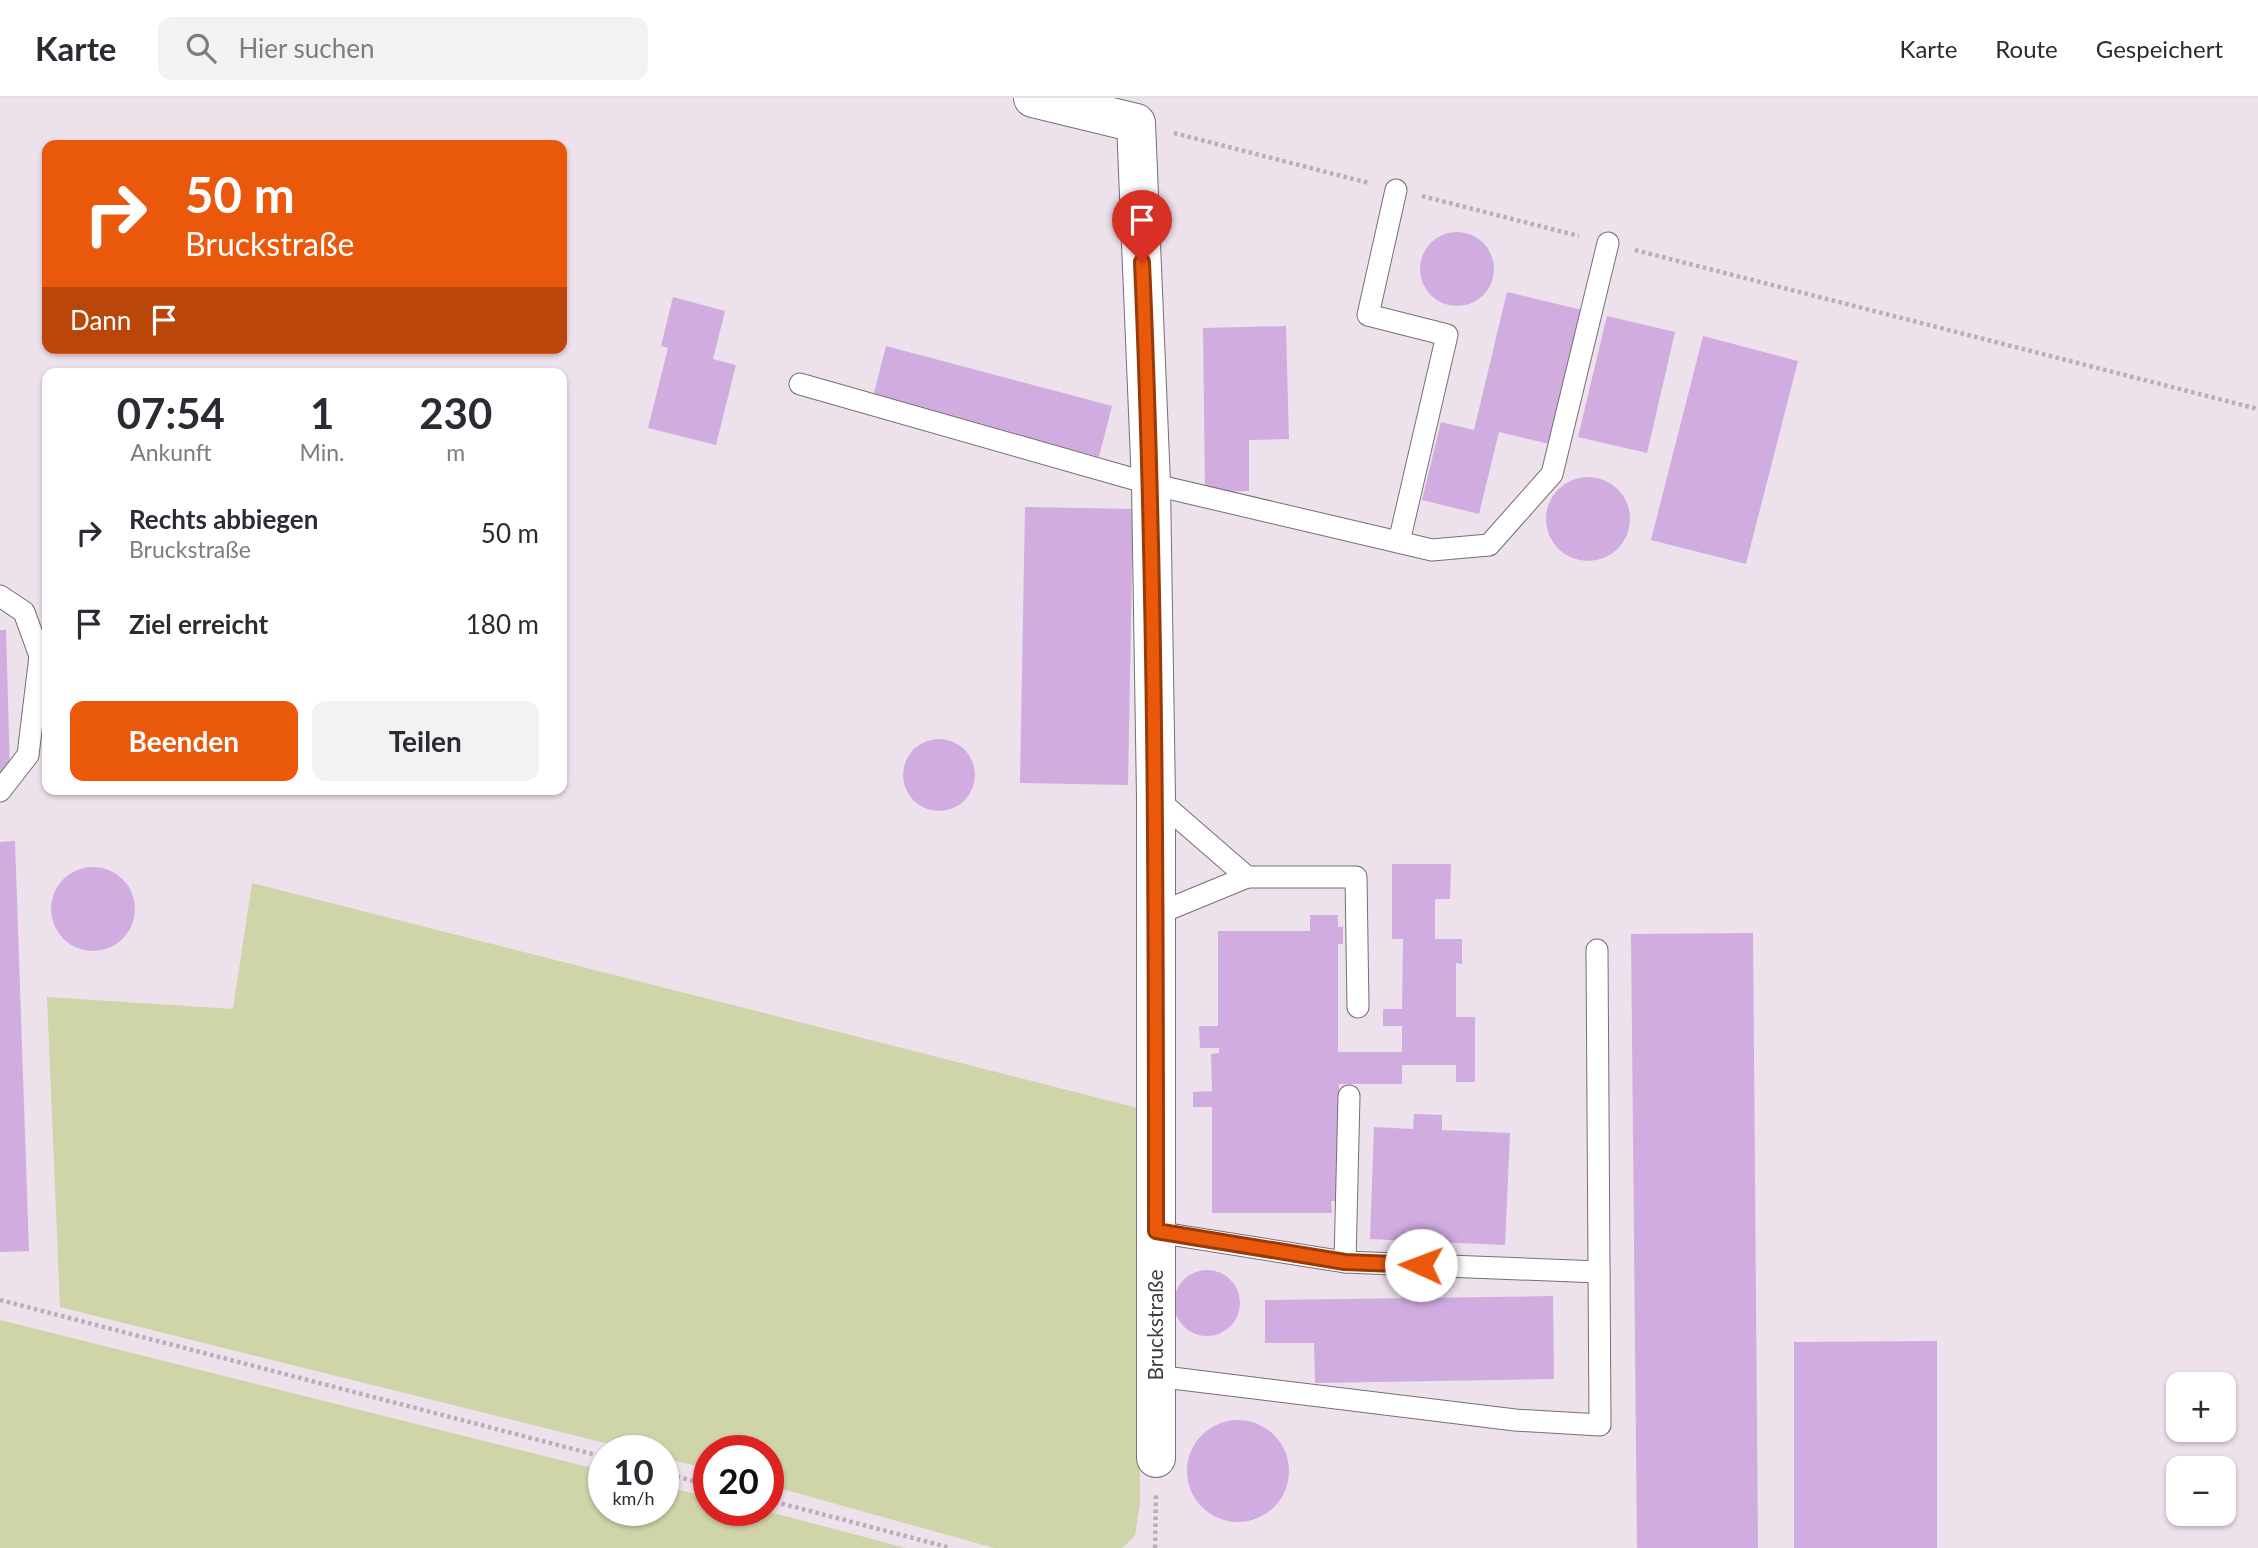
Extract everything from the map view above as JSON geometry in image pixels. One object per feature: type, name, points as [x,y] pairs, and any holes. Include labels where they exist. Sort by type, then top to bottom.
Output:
[{"type":"street","points":[[1033,98],[1136,124]]},
{"type":"street","name":"Bruckstraße","points":[[1136,124],[1151,484],[1156,798],[1156,1458]]},
{"type":"lane","points":[[1396,190],[1368,315],[1447,335],[1399,542]]},
{"type":"lane","points":[[800,384],[1151,484],[1432,550],[1489,545],[1552,474],[1608,243]]},
{"type":"lane","points":[[0,596],[24,612],[40,656],[28,755],[0,791]]},
{"type":"lane","points":[[1156,798],[1247,877]]},
{"type":"lane","points":[[1157,914],[1247,877],[1356,877],[1357,1007]]},
{"type":"lane","points":[[1156,1376],[1515,1420],[1600,1425],[1597,950]]},
{"type":"lane","points":[[1345,1262],[1349,1096]]},
{"type":"lane","points":[[1156,1231],[1345,1262],[1599,1272]]},
{"type":"path","points":[[1136,124],[2258,409]]},
{"type":"path","points":[[0,1300],[588,1453]]},
{"type":"path","points":[[1156,1458],[1156,1548]]},
{"type":"path","points":[[784,1504],[951,1548]]},
{"type":"green space","points":[[252,883],[1138,1108],[1140,1502],[1135,1536],[1122,1548],[994,1548],[784,1489],[784,1435],[693,1435],[693,1465],[679,1462],[679,1435],[588,1435],[588,1439],[60,1307],[47,997],[233,1009]]},
{"type":"green space","points":[[0,1320],[588,1467],[588,1526],[679,1526],[679,1490],[693,1493],[693,1526],[784,1526],[784,1516],[906,1548],[0,1548]]},
{"type":"building","points":[[1450,232],[1464,232],[1478,238],[1488,248],[1494,269],[1488,290],[1478,300],[1464,306],[1450,306],[1436,300],[1426,290],[1420,276],[1420,262],[1426,248],[1436,238]]},
{"type":"building","points":[[1507,292],[1586,311],[1554,445],[1499,432],[1479,514],[1422,500],[1441,422],[1474,430]]},
{"type":"building","points":[[673,297],[725,311],[713,359],[736,365],[716,445],[648,428],[668,348],[661,346]]},
{"type":"building","points":[[1607,316],[1675,332],[1647,453],[1578,437]]},
{"type":"building","points":[[1286,326],[1289,439],[1249,440],[1249,491],[1205,492],[1203,328]]},
{"type":"building","points":[[1703,336],[1798,361],[1746,564],[1651,540]]},
{"type":"building","points":[[886,346],[1112,406],[1099,457],[873,397]]},
{"type":"building","points":[[1588,477],[1604,480],[1618,489],[1627,503],[1630,519],[1627,535],[1618,549],[1604,558],[1588,561],[1572,558],[1558,549],[1549,535],[1546,519],[1549,503],[1558,489],[1572,480]]},
{"type":"building","points":[[1025,507],[1133,509],[1128,785],[1020,783]]},
{"type":"building","points":[[0,630],[6,630],[10,773],[0,774]]},
{"type":"building","points":[[932,739],[946,739],[965,749],[975,768],[975,782],[965,801],[946,811],[932,811],[913,801],[903,782],[903,768],[913,749]]},
{"type":"building","points":[[15,841],[29,1251],[0,1252],[0,842]]},
{"type":"building","points":[[1392,864],[1451,864],[1450,899],[1435,899],[1435,939],[1462,939],[1462,964],[1456,963],[1456,1017],[1475,1017],[1475,1082],[1456,1082],[1456,1065],[1402,1065],[1402,1084],[1339,1084],[1339,1201],[1331,1201],[1332,1213],[1212,1213],[1212,1107],[1193,1107],[1193,1092],[1212,1091],[1211,1054],[1219,1053],[1219,1048],[1200,1048],[1199,1026],[1218,1026],[1218,931],[1310,931],[1310,915],[1338,915],[1338,927],[1343,927],[1343,944],[1338,944],[1338,1052],[1402,1052],[1402,1026],[1383,1026],[1383,1009],[1402,1009],[1403,939],[1392,939]]},
{"type":"building","points":[[93,867],[116,874],[128,886],[135,909],[128,932],[116,944],[93,951],[70,944],[58,932],[51,909],[58,886],[70,874]]},
{"type":"building","points":[[1753,933],[1758,1548],[1637,1548],[1631,934]]},
{"type":"building","points":[[1414,1114],[1442,1115],[1442,1130],[1510,1133],[1505,1245],[1370,1239],[1374,1127],[1413,1129]]},
{"type":"building","points":[[1207,1270],[1220,1272],[1230,1280],[1238,1290],[1238,1316],[1230,1326],[1220,1334],[1207,1336],[1194,1334],[1184,1326],[1176,1316],[1174,1303],[1176,1290],[1184,1280],[1194,1272]]},
{"type":"building","points":[[1553,1296],[1554,1379],[1315,1383],[1314,1343],[1265,1343],[1265,1300]]},
{"type":"building","points":[[1937,1341],[1937,1548],[1794,1548],[1794,1342]]},
{"type":"building","points":[[1238,1420],[1257,1424],[1274,1435],[1285,1452],[1289,1471],[1285,1490],[1274,1507],[1257,1518],[1238,1522],[1219,1518],[1202,1507],[1191,1490],[1187,1471],[1191,1452],[1202,1435],[1219,1424]]},
{"type":"route","points":[[1142,262],[1151,484],[1157,914],[1156,1231],[1345,1262],[1421,1265]]}]
